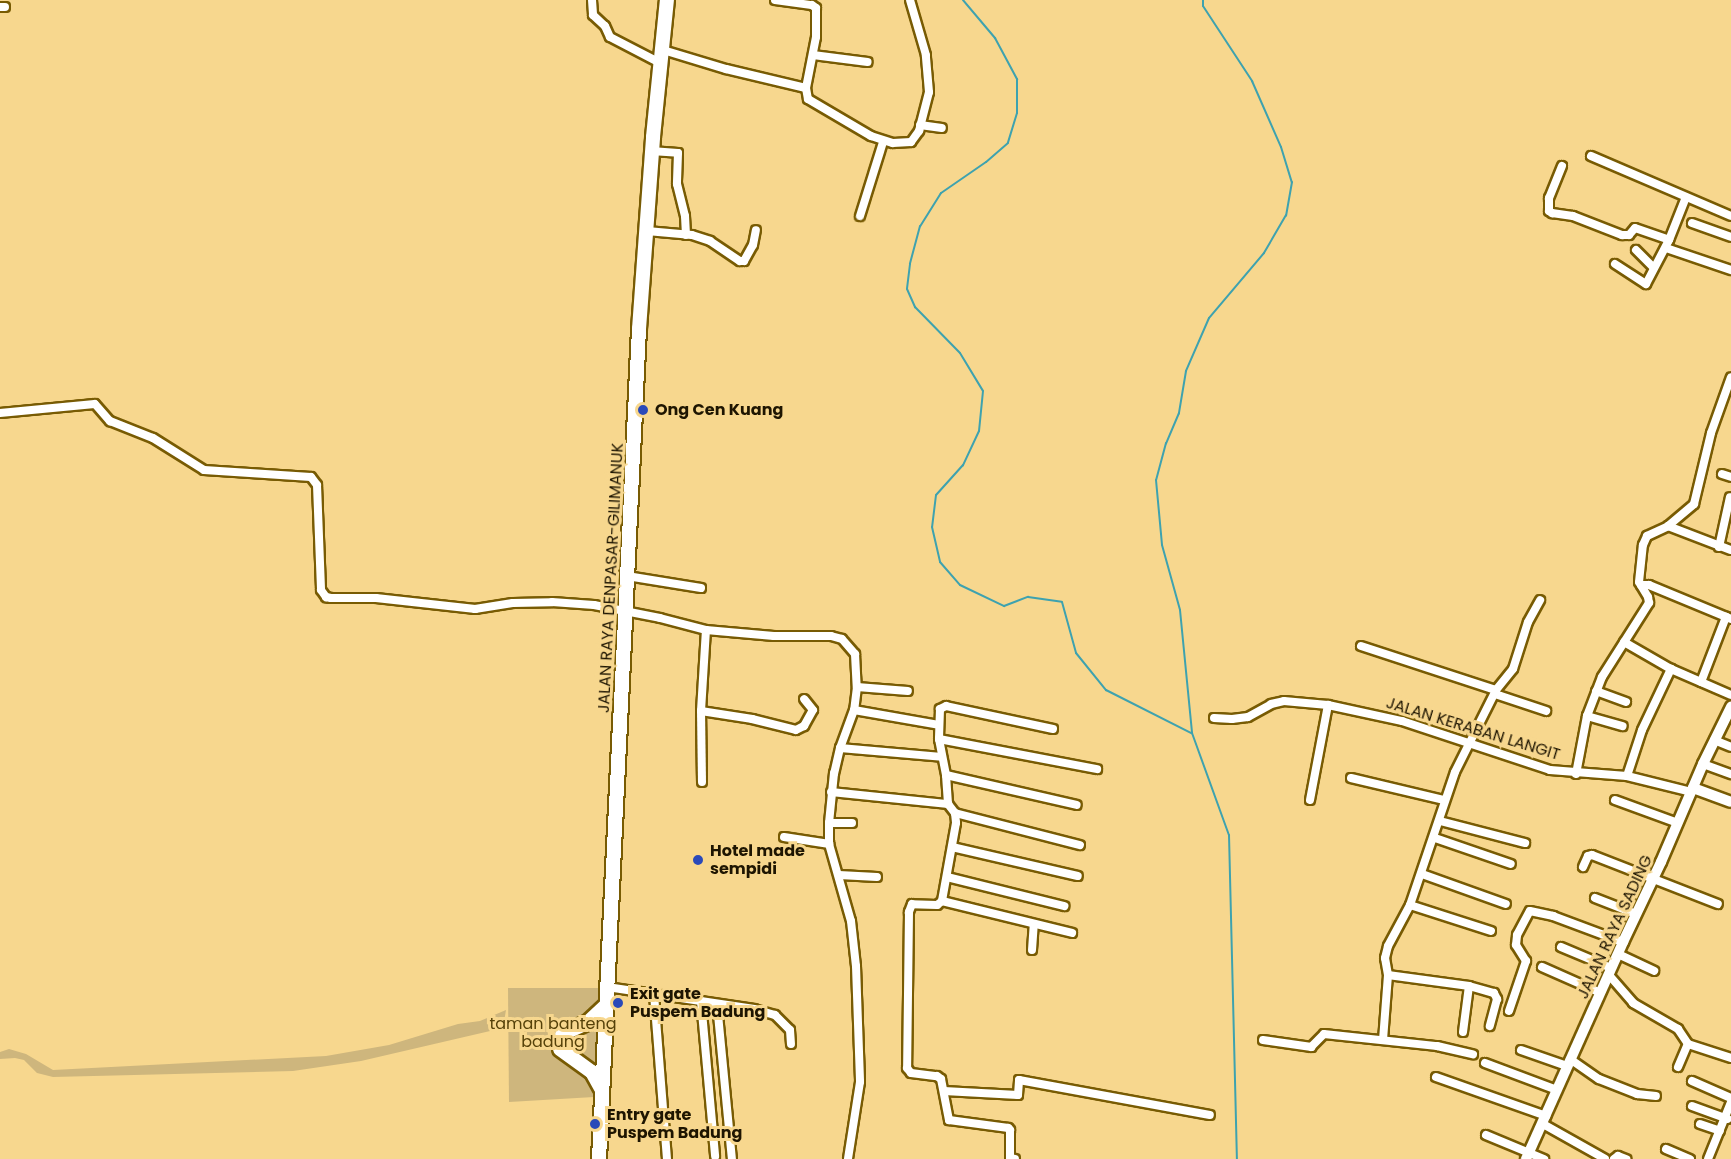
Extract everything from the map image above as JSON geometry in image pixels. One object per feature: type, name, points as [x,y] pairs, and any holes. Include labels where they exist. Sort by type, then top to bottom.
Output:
[{"type":"highway","name":"JALAN RAYA DENPASAR-GILIMANUK","points":[[598,1159],[639,330],[651,151],[663,57],[667,0]]},
{"type":"highway","points":[[562,1034],[587,1023],[606,1005]]},
{"type":"highway","points":[[560,1048],[592,1072],[603,1093]]},
{"type":"street","points":[[592,0],[593,15],[605,26],[610,37],[663,57],[806,88]]},
{"type":"street","points":[[775,0],[815,6],[813,55],[806,88],[808,99],[882,142],[911,142],[920,125],[929,92],[929,72],[910,0]]},
{"type":"street","points":[[813,55],[867,62]]},
{"type":"street","points":[[920,125],[942,128]]},
{"type":"street","points":[[860,216],[882,142]]},
{"type":"street","points":[[651,151],[675,152],[679,156],[677,184],[685,216],[686,235]]},
{"type":"street","points":[[1591,156],[1731,216]]},
{"type":"street","points":[[1563,166],[1549,198],[1549,211],[1552,213],[1573,216],[1622,235],[1629,235],[1635,228],[1731,270]]},
{"type":"street","points":[[1615,264],[1646,284],[1653,267],[1668,244],[1686,197]]},
{"type":"street","points":[[1692,224],[1731,237]]},
{"type":"street","points":[[647,231],[686,235],[710,242],[744,261],[753,245],[756,231]]},
{"type":"street","points":[[1636,250],[1653,267]]},
{"type":"street","points":[[1570,773],[1587,716],[1602,677],[1649,603],[1639,574],[1647,536],[1668,526],[1694,504],[1711,433],[1731,377]]},
{"type":"street","points":[[0,413],[95,404],[110,421],[153,438],[204,470],[311,477],[317,485],[321,590],[326,597],[376,598],[475,609],[513,603],[552,602],[626,611],[706,630],[774,636],[831,636],[842,639],[855,654],[857,687],[854,710],[840,748],[831,792],[829,844],[851,921],[855,955],[860,1082],[848,1159]]},
{"type":"street","points":[[1719,547],[1728,497]]},
{"type":"street","points":[[1668,526],[1731,550]]},
{"type":"street","points":[[627,576],[701,588]]},
{"type":"street","points":[[1641,585],[1648,585],[1729,618],[1701,682]]},
{"type":"street","points":[[1383,1040],[1388,975],[1385,958],[1389,946],[1410,906],[1435,838],[1444,800],[1496,692],[1513,669],[1528,622],[1540,600]]},
{"type":"street","points":[[702,782],[701,711],[706,630]]},
{"type":"street","points":[[1624,642],[1671,669],[1731,695]]},
{"type":"street","points":[[1360,646],[1546,711]]},
{"type":"street","points":[[1627,776],[1642,730],[1671,669]]},
{"type":"street","points":[[857,687],[908,691]]},
{"type":"street","points":[[1596,691],[1626,702]]},
{"type":"street","points":[[701,711],[752,719],[796,730],[804,726],[813,710],[804,699]]},
{"type":"street","name":"JALAN KERABAN LANGIT","points":[[1214,718],[1248,717],[1271,704],[1284,700],[1328,705],[1402,721],[1470,742],[1500,755],[1570,773],[1627,776],[1692,790]]},
{"type":"street","points":[[1310,800],[1328,705]]},
{"type":"street","points":[[1053,729],[946,706],[940,709],[939,739],[946,775],[948,804],[955,813],[1080,845]]},
{"type":"street","points":[[854,710],[939,725]]},
{"type":"street","name":"JALAN RAYA SADING","points":[[1528,1155],[1703,764],[1730,710]]},
{"type":"street","points":[[1587,716],[1623,726]]},
{"type":"street","points":[[939,739],[1097,769]]},
{"type":"street","points":[[1714,740],[1731,747]]},
{"type":"street","points":[[840,748],[942,757]]},
{"type":"street","points":[[1703,764],[1731,774]]},
{"type":"street","points":[[946,775],[1077,805]]},
{"type":"street","points":[[1351,778],[1444,800]]},
{"type":"street","points":[[1692,790],[1731,802]]},
{"type":"street","points":[[831,792],[948,804]]},
{"type":"street","points":[[1615,800],[1678,823]]},
{"type":"street","points":[[940,903],[952,847],[955,813]]},
{"type":"street","points":[[1440,821],[1525,843]]},
{"type":"street","points":[[829,823],[852,823]]},
{"type":"street","points":[[784,837],[829,844]]},
{"type":"street","points":[[1435,838],[1511,864]]},
{"type":"street","points":[[952,847],[1078,876]]},
{"type":"street","points":[[1583,867],[1588,856],[1592,855],[1718,904]]},
{"type":"street","points":[[1422,874],[1506,904]]},
{"type":"street","points":[[839,875],[877,877]]},
{"type":"street","points":[[947,877],[1064,906]]},
{"type":"street","points":[[1595,898],[1636,914]]},
{"type":"street","points":[[1016,1159],[1010,1158],[1008,1128],[950,1120],[944,1091],[937,1077],[911,1073],[907,1068],[909,912],[912,904],[940,903],[1072,933]]},
{"type":"street","points":[[1410,906],[1491,931]]},
{"type":"street","points":[[1509,1011],[1527,961],[1516,945],[1518,935],[1530,911],[1553,916],[1623,942]]},
{"type":"street","points":[[1032,950],[1034,924]]},
{"type":"street","points":[[1561,947],[1610,971],[1633,1003],[1678,1029],[1688,1044],[1731,1058]]},
{"type":"street","points":[[1618,954],[1654,971]]},
{"type":"street","points":[[1542,967],[1601,993]]},
{"type":"street","points":[[1388,975],[1469,986],[1496,994],[1490,1026]]},
{"type":"street","points":[[1463,1032],[1469,986]]},
{"type":"street","points":[[607,987],[775,1014],[789,1030],[791,1044]]},
{"type":"street","points":[[654,994],[667,1159]]},
{"type":"street","points":[[701,1001],[715,1156]]},
{"type":"street","points":[[717,1004],[732,1159]]},
{"type":"street","points":[[1263,1040],[1311,1047],[1321,1035],[1383,1040],[1473,1054]]},
{"type":"street","points":[[1678,1067],[1688,1044]]},
{"type":"street","points":[[1521,1050],[1569,1063],[1599,1079],[1637,1094],[1656,1096]]},
{"type":"street","points":[[1485,1063],[1557,1090]]},
{"type":"street","points":[[1437,1077],[1544,1120],[1605,1159]]},
{"type":"street","points":[[944,1091],[1018,1095],[1019,1080],[1210,1115]]},
{"type":"street","points":[[1692,1082],[1731,1100],[1728,1119],[1708,1159]]},
{"type":"street","points":[[1692,1106],[1728,1119]]},
{"type":"street","points":[[1700,1124],[1720,1131]]},
{"type":"street","points":[[1486,1135],[1528,1155],[1544,1159]]},
{"type":"street","points":[[1666,1149],[1690,1159]]},
{"type":"street","points":[[1614,1159],[1618,1156],[1626,1159]]},
{"type":"green space","name":"taman banteng badung","points":[[508,988],[600,988],[594,1097],[509,1102]]},
{"type":"green space","points":[[506,1010],[503,1028],[361,1061],[293,1071],[53,1077],[37,1073],[24,1060],[0,1059],[0,1052],[9,1049],[26,1054],[53,1070],[326,1056],[389,1045],[458,1024],[480,1021]]},
{"type":"waterway","points":[[963,0],[995,38],[1017,79],[1017,113],[1008,143],[986,162],[941,193],[920,226],[910,264],[907,289],[915,307],[960,353],[983,391],[979,431],[963,465],[936,495],[932,527],[940,562],[960,585],[1004,606],[1028,597],[1062,602],[1076,653],[1106,690],[1191,733]]},
{"type":"waterway","points":[[1203,0],[1203,6],[1252,81],[1281,147],[1292,182],[1286,215],[1264,253],[1209,318],[1186,371],[1179,413],[1166,443],[1156,480],[1162,545],[1180,610],[1192,733],[1229,835],[1237,1159]]},
{"type":"place","name":"Ong Cen Kuang","points":[[643,410]]},
{"type":"place","name":"Hotel made sempidi","points":[[698,860]]},
{"type":"place","name":"Exit gate Puspem Badung","points":[[618,1003]]},
{"type":"place","name":"Entry gate Puspem Badung","points":[[595,1124]]}]
